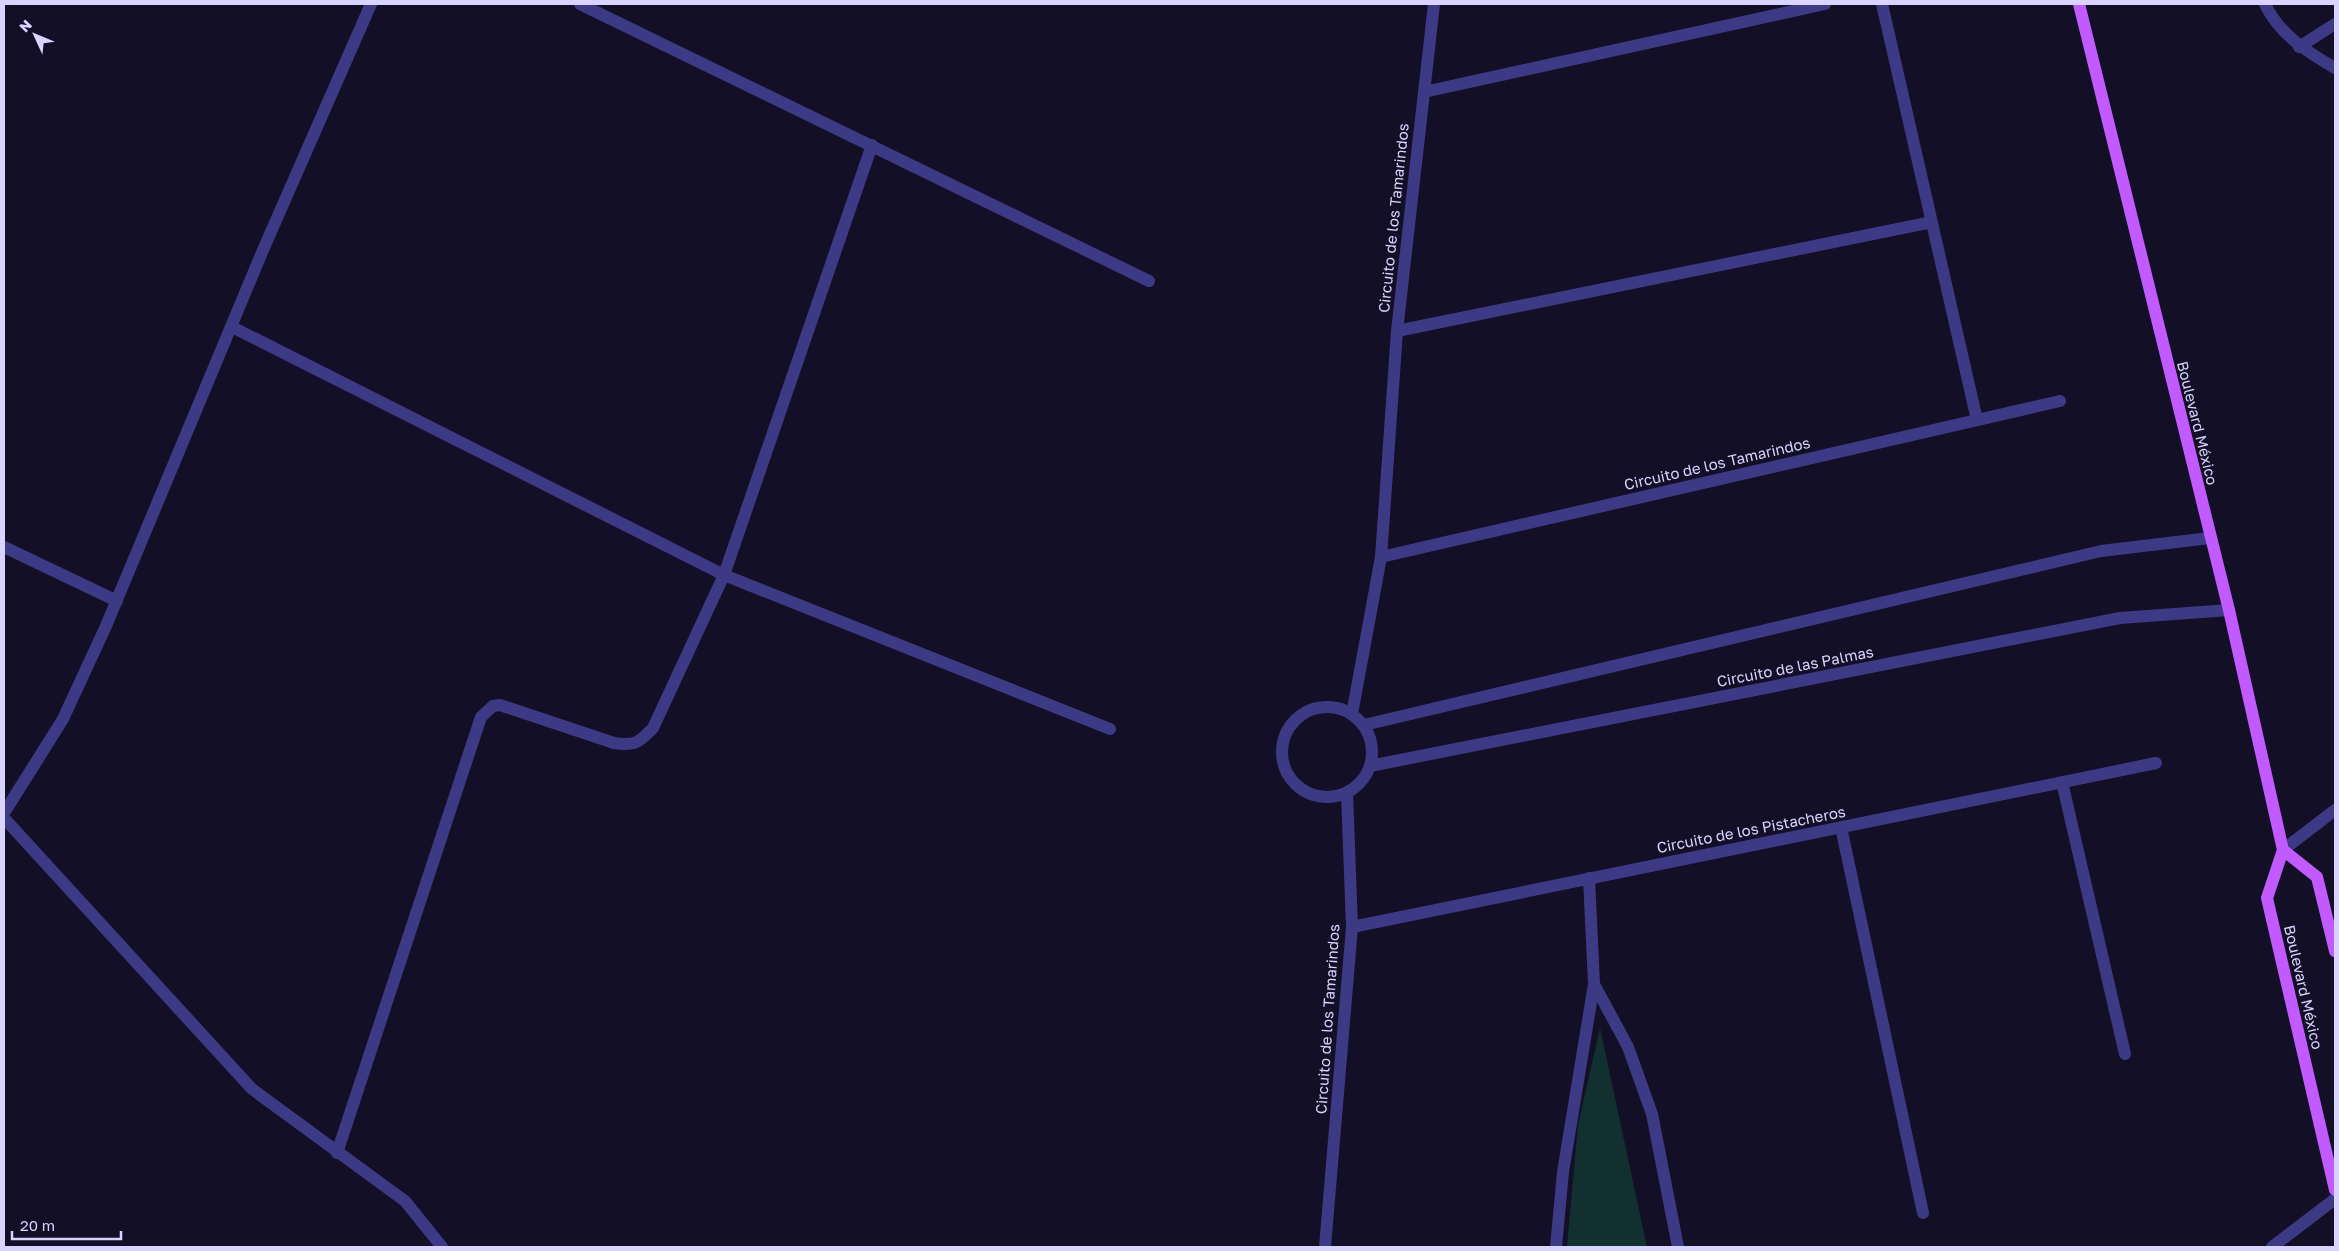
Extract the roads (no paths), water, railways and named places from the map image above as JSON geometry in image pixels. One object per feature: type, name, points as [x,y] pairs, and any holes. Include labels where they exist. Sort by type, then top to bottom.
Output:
[{"type":"main road","name":"Boulevard México","points":[[2079,4],[2229,610],[2283,850],[2267,898],[2335,1190]]},
{"type":"main road","points":[[2283,850],[2317,876],[2335,951]]},
{"type":"street","points":[[4,813],[63,719],[117,601],[263,250],[371,4]]},
{"type":"street","points":[[580,4],[1149,281]]},
{"type":"street","name":"Circuito de los Tamarindos","points":[[1352,714],[1381,557],[1397,331],[1434,4]]},
{"type":"street","points":[[1424,92],[1825,4]]},
{"type":"street","points":[[1882,4],[1977,420]]},
{"type":"street","points":[[2265,4],[2270,15],[2299,47],[2335,68]]},
{"type":"street","points":[[2299,47],[2335,24]]},
{"type":"street","points":[[337,1153],[481,717],[493,706],[500,706],[614,743],[629,745],[638,743],[653,728],[724,575],[872,145]]},
{"type":"street","points":[[1397,331],[1932,222]]},
{"type":"street","points":[[232,327],[724,575],[1110,729]]},
{"type":"street","name":"Circuito de los Tamarindos","points":[[1381,557],[2060,400]]},
{"type":"street","points":[[1364,724],[2101,550],[2210,538]]},
{"type":"street","points":[[4,547],[117,601]]},
{"type":"street","name":"Circuito de las Palmas","points":[[1370,766],[2120,618],[2229,610]]},
{"type":"street","points":[[1322,708],[1338,708],[1352,714],[1364,724],[1373,751],[1370,766],[1362,780],[1347,792],[1332,797],[1316,796],[1302,790],[1289,775],[1283,761],[1283,745],[1288,730],[1294,721],[1307,712],[1322,708]]},
{"type":"street","name":"Circuito de los Pistacheros","points":[[1352,927],[2156,763]]},
{"type":"street","points":[[2062,782],[2125,1054]]},
{"type":"street","name":"Circuito de los Tamarindos","points":[[1325,1247],[1352,927],[1347,792]]},
{"type":"street","points":[[2283,850],[2335,810]]},
{"type":"street","points":[[4,818],[252,1090],[405,1202],[442,1247]]},
{"type":"street","points":[[1841,827],[1923,1213]]},
{"type":"street","points":[[1556,1247],[1563,1172],[1594,984],[1589,878]]},
{"type":"street","points":[[1594,984],[1628,1047],[1652,1114],[1678,1247]]},
{"type":"street","points":[[2272,1247],[2335,1199]]}]
